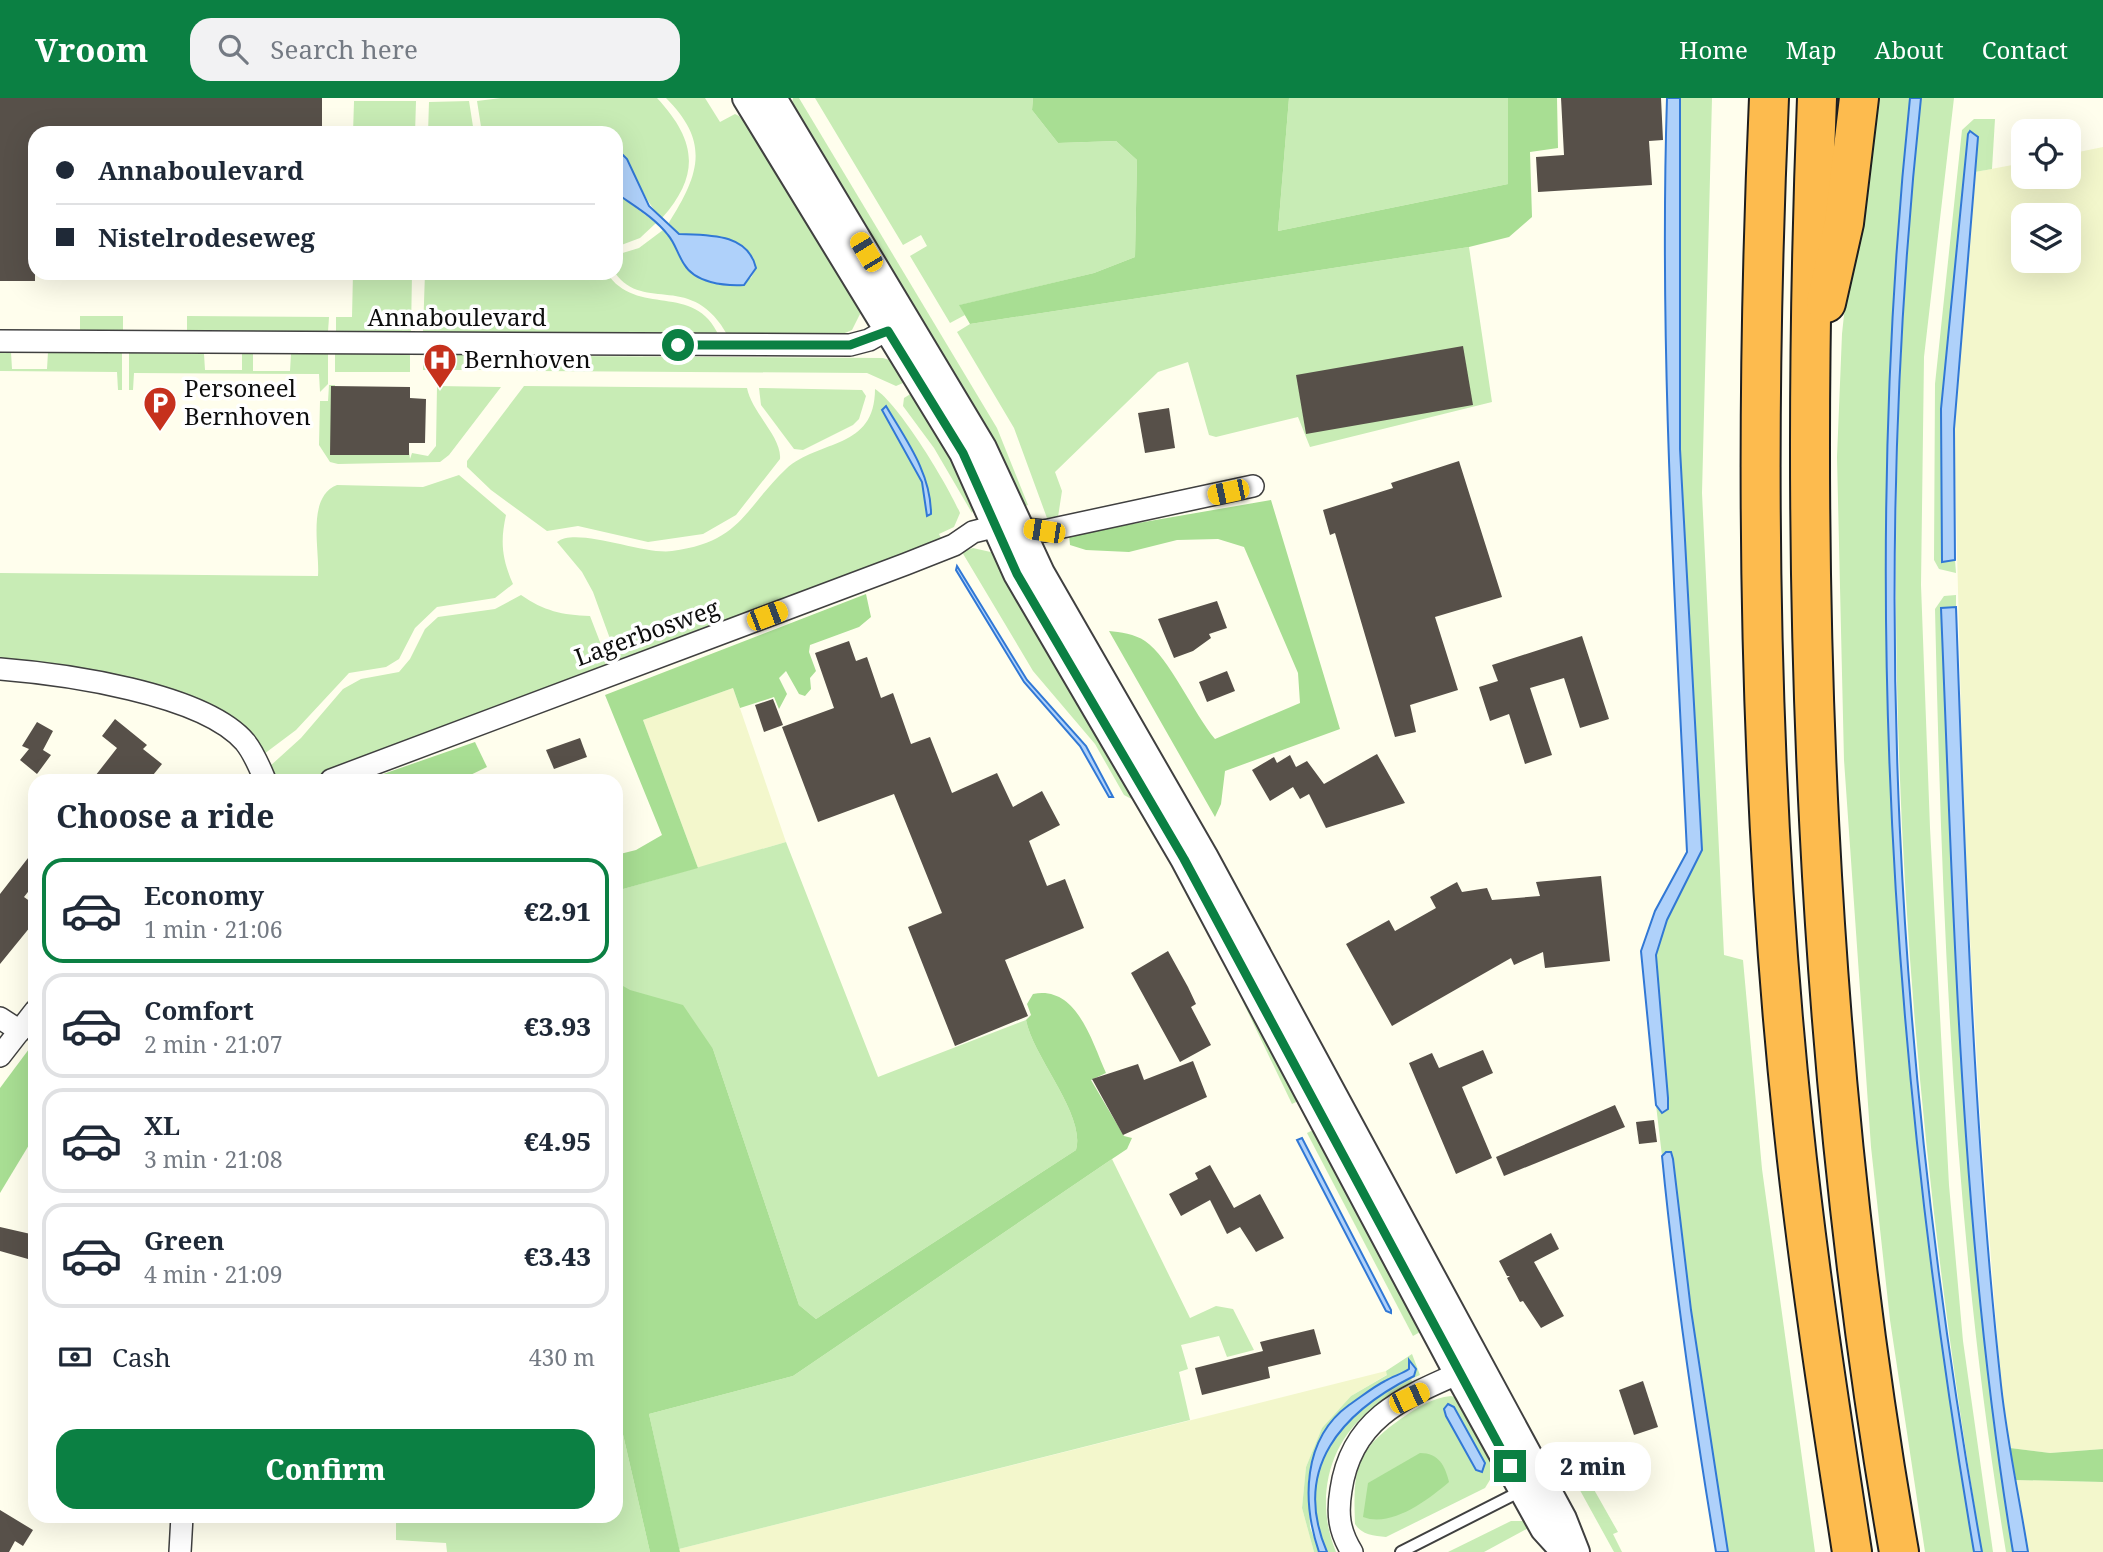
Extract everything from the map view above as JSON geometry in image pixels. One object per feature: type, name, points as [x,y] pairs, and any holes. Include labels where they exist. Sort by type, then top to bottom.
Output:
[{"type":"highway","points":[[1769,98],[1760,418],[1764,666],[1773,847],[1793,1122],[1816,1310],[1852,1552]]},
{"type":"highway","points":[[1817,98],[1808,381],[1811,660],[1832,1009],[1863,1304],[1899,1552]]},
{"type":"highway","points":[[1808,381],[1844,223],[1860,98]]},
{"type":"street","points":[[754,99],[897,325],[983,448],[1008,527],[1041,573],[1204,856],[1467,1370],[1531,1485],[1544,1529],[1565,1552]]},
{"type":"street","name":"Annaboulevard","points":[[0,341],[850,345],[897,325]]},
{"type":"street","points":[[1008,527],[1044,531],[1253,486]]},
{"type":"street","name":"Lagerbosweg","points":[[347,774],[906,564],[954,545],[974,532],[1008,527]]},
{"type":"street","points":[[0,669],[92,679],[195,709],[230,729],[246,743],[262,773]]},
{"type":"street","points":[[0,1018],[20,1031]]},
{"type":"street","points":[[0,1056],[28,1020]]},
{"type":"street","points":[[1352,1552],[1340,1533],[1339,1503],[1345,1463],[1358,1438],[1391,1406],[1467,1370]]},
{"type":"street","points":[[1531,1485],[1563,1520],[1576,1552]]},
{"type":"street","points":[[180,1552],[182,1523]]},
{"type":"lane","points":[[1401,1552],[1531,1485]]},
{"type":"green space","points":[[501,98],[657,98],[670,113],[686,142],[688,171],[683,186],[662,218],[648,201],[623,156],[623,126],[481,126],[477,101]]},
{"type":"green space","points":[[666,98],[705,98],[720,122],[735,114],[739,116],[774,154],[862,310],[852,330],[838,336],[728,336],[714,316],[699,304],[684,298],[640,291],[622,280],[623,253],[639,248],[663,230],[697,274],[706,281],[732,284],[751,278],[756,268],[753,257],[679,234],[668,224],[687,190],[696,159],[690,130]]},
{"type":"green space","points":[[793,98],[799,98],[997,428],[1028,505],[1020,508],[791,109]]},
{"type":"green space","points":[[815,98],[1033,98],[1032,110],[1058,143],[1116,141],[1137,160],[1135,257],[1094,273],[960,305],[965,315],[950,323],[910,256],[927,246],[921,235],[903,245]]},
{"type":"green space","points":[[1033,98],[1289,98],[1278,231],[1508,184],[1508,98],[1557,98],[1558,148],[1530,152],[1532,217],[1509,237],[1469,247],[970,324],[959,305],[1094,273],[1135,257],[1137,160],[1116,141],[1058,143],[1032,110]]},
{"type":"green space","points":[[1289,98],[1508,98],[1508,184],[1278,231]]},
{"type":"green space","points":[[1680,98],[1712,98],[1702,493],[1724,955],[1743,960],[1762,1169],[1815,1552],[1728,1552],[1691,1310],[1673,1159],[1666,1152],[1662,1156],[1656,1105],[1662,1113],[1668,1109],[1656,955],[1667,920],[1702,850],[1680,449]]},
{"type":"green space","points":[[1867,98],[1910,98],[1899,219],[1887,458],[1886,578],[1893,816],[1923,1181],[1946,1367],[1974,1552],[1925,1552],[1890,1320],[1871,1147],[1844,760],[1837,457],[1842,334]]},
{"type":"green space","points":[[1921,98],[1954,98],[1924,357],[1921,585],[1930,828],[1949,1185],[1963,1341],[1993,1552],[1982,1552],[1954,1371],[1931,1190],[1914,1009],[1902,827],[1896,645],[1897,463],[1905,280]]},
{"type":"green space","points":[[354,101],[416,101],[415,126],[353,126]]},
{"type":"green space","points":[[469,101],[473,126],[428,126],[429,102]]},
{"type":"green space","points":[[1974,119],[1995,119],[1992,169],[1975,172],[1978,137],[1968,134],[1941,409],[1943,562],[1955,560],[1956,573],[1939,569],[1934,560],[1935,384],[1962,130]]},
{"type":"green space","points":[[2103,147],[2103,1449],[2050,1453],[2010,1448],[2001,1385],[1981,1131],[1964,832],[1954,429],[1975,172],[2011,165],[2011,189],[2081,189],[2081,152]]},
{"type":"green space","points":[[623,198],[656,223],[640,238],[623,244]]},
{"type":"green space","points":[[1469,247],[1492,402],[1310,447],[1298,417],[1216,437],[1209,435],[1188,362],[1158,372],[1055,472],[1062,491],[1058,517],[1047,518],[1014,428],[957,332],[970,324]]},
{"type":"green space","points":[[353,280],[412,280],[411,333],[336,332],[336,317],[352,317]]},
{"type":"green space","points":[[425,280],[613,280],[633,294],[695,309],[708,319],[719,336],[423,332]]},
{"type":"green space","points":[[80,316],[123,316],[123,330],[80,330]]},
{"type":"green space","points":[[187,316],[329,317],[328,332],[187,331]]},
{"type":"green space","points":[[0,352],[11,352],[12,369],[47,369],[48,352],[122,353],[122,390],[118,390],[117,372],[0,371]]},
{"type":"green space","points":[[129,353],[204,354],[205,370],[242,370],[242,354],[253,354],[253,371],[290,371],[291,354],[328,354],[328,384],[320,392],[319,374],[134,373],[133,390],[129,390]]},
{"type":"green space","points":[[335,354],[410,354],[410,372],[335,372]]},
{"type":"green space","points":[[423,354],[480,355],[498,362],[504,370],[423,370]]},
{"type":"green space","points":[[556,356],[883,358],[896,362],[910,380],[896,386],[867,373],[536,371],[543,362]]},
{"type":"green space","points":[[329,385],[335,385],[334,450],[409,450],[410,459],[412,453],[428,456],[436,446],[437,386],[501,387],[449,455],[440,462],[338,464],[330,462],[319,445],[320,401],[328,401]]},
{"type":"green space","points":[[524,386],[747,388],[755,407],[772,433],[780,459],[736,515],[703,534],[648,542],[578,526],[547,531],[491,490],[467,467],[467,461]]},
{"type":"green space","points":[[759,388],[862,390],[866,396],[859,419],[853,425],[803,450],[794,449],[761,405]]},
{"type":"green space","points":[[875,389],[885,397],[909,427],[934,465],[960,513],[954,527],[939,534],[942,540],[624,662],[617,658],[593,592],[582,572],[557,542],[579,537],[644,549],[672,551],[713,540],[739,522],[786,469],[799,459],[856,433],[866,423],[873,409]]},
{"type":"green space","points":[[917,390],[975,505],[972,513],[934,448],[903,406],[904,398]]},
{"type":"green space","points":[[459,475],[506,515],[503,550],[513,584],[495,598],[437,607],[415,628],[399,659],[386,667],[349,673],[296,730],[264,754],[200,702],[99,671],[0,660],[0,573],[318,576],[318,512],[327,491],[337,485],[423,487]]},
{"type":"green space","points":[[1271,500],[1340,729],[1225,771],[1221,804],[1215,817],[1109,631],[1137,637],[1154,649],[1215,739],[1300,703],[1298,673],[1244,547],[1218,539],[1177,540],[1129,552],[1086,550],[1070,545],[1069,535]]},
{"type":"green space","points":[[973,548],[995,553],[1143,805],[1124,795],[1095,744],[1033,671],[962,552]]},
{"type":"green space","points":[[866,594],[871,617],[859,627],[810,645],[809,652],[816,671],[810,678],[811,689],[805,696],[799,694],[786,671],[779,678],[787,694],[779,709],[774,697],[740,708],[733,688],[643,720],[698,868],[623,889],[623,853],[636,850],[662,835],[605,695]]},
{"type":"green space","points":[[521,595],[554,611],[590,616],[605,655],[606,669],[323,774],[272,774],[269,767],[301,738],[343,689],[361,679],[399,672],[410,659],[425,629],[438,617],[495,609]]},
{"type":"green space","points":[[1956,595],[1956,607],[1941,609],[1962,1082],[1982,1317],[2013,1552],[2006,1552],[1988,1435],[1974,1318],[1954,1082],[1942,846],[1935,609],[1944,596]]},
{"type":"green space","points":[[733,688],[786,842],[698,868],[643,720]]},
{"type":"green space","points":[[475,742],[487,767],[472,774],[383,774]]},
{"type":"green space","points":[[786,842],[878,1077],[1026,1020],[1038,1051],[1073,1120],[1077,1136],[1076,1150],[816,1319],[799,1305],[713,1049],[623,987],[623,889]]},
{"type":"green space","points":[[623,986],[683,1005],[713,1049],[799,1305],[816,1319],[1076,1150],[1077,1136],[1073,1120],[1038,1051],[1026,1020],[1031,1015],[1027,1004],[1033,994],[1048,994],[1061,998],[1081,1018],[1106,1073],[1091,1080],[1124,1136],[1132,1138],[1127,1149],[793,1376],[649,1414],[680,1552],[650,1552],[623,1434]]},
{"type":"green space","points":[[1247,997],[1302,1099],[1292,1104],[1242,1000]]},
{"type":"green space","points":[[28,1050],[28,1147],[0,1193],[0,1088]]},
{"type":"green space","points":[[1319,1131],[1427,1328],[1413,1336],[1307,1133]]},
{"type":"green space","points":[[1112,1159],[1190,1318],[1216,1306],[1233,1309],[1254,1350],[1227,1357],[1219,1336],[1181,1345],[1188,1369],[1179,1372],[1190,1420],[679,1549],[649,1414],[793,1376]]},
{"type":"green space","points":[[1412,1354],[1420,1375],[1411,1379],[1414,1385],[1376,1406],[1356,1424],[1335,1456],[1326,1494],[1326,1513],[1336,1552],[1327,1552],[1317,1522],[1315,1494],[1320,1469],[1330,1446],[1346,1425],[1388,1390],[1414,1376],[1409,1362],[1409,1369],[1386,1380],[1349,1405],[1331,1424],[1311,1464],[1308,1482],[1310,1527],[1319,1552],[1314,1552],[1302,1508],[1306,1467],[1322,1428],[1351,1396],[1387,1375],[1386,1371]]},
{"type":"green space","points":[[1386,1371],[1388,1374],[1351,1396],[1322,1428],[1306,1467],[1302,1508],[1314,1552],[680,1552],[679,1549]]},
{"type":"green space","points":[[1451,1396],[1462,1400],[1496,1458],[1496,1470],[1485,1488],[1386,1537],[1361,1531],[1355,1524],[1355,1488],[1360,1462],[1366,1451],[1386,1430],[1408,1414],[1431,1401]]},
{"type":"green space","points":[[623,1434],[650,1552],[447,1552],[446,1543],[396,1540],[396,1523],[623,1523]]},
{"type":"green space","points":[[2010,1448],[2050,1453],[2103,1449],[2103,1482],[2016,1480]]},
{"type":"green space","points":[[1420,1453],[1432,1455],[1440,1462],[1449,1482],[1431,1497],[1397,1516],[1385,1519],[1363,1517],[1368,1483]]},
{"type":"green space","points":[[1588,1479],[1618,1532],[1613,1534],[1622,1552],[1614,1552],[1576,1483]]},
{"type":"green space","points":[[2016,1480],[2103,1482],[2103,1552],[2028,1552]]},
{"type":"green space","points":[[1511,1521],[1534,1525],[1484,1552],[1448,1552]]},
{"type":"water","points":[[1667,98],[1680,98],[1680,449],[1702,850],[1667,920],[1656,955],[1668,1098],[1668,1109],[1662,1113],[1656,1105],[1641,951],[1655,911],[1687,852],[1667,381]]},
{"type":"water","points":[[1910,98],[1921,98],[1905,280],[1896,462],[1895,644],[1900,827],[1911,1009],[1929,1191],[1953,1372],[1982,1552],[1974,1552],[1922,1191],[1904,1009],[1892,827],[1886,644],[1887,462],[1895,280]]},
{"type":"water","points":[[1970,131],[1978,137],[1954,429],[1955,560],[1942,562],[1941,409]]},
{"type":"water","points":[[623,155],[649,206],[679,234],[714,236],[736,242],[752,257],[756,268],[744,285],[719,284],[695,275],[684,264],[673,242],[644,212],[623,198]]},
{"type":"water","points":[[886,406],[922,471],[930,499],[931,514],[927,516],[922,482],[882,410]]},
{"type":"water","points":[[957,566],[1027,680],[1086,746],[1113,797],[1109,797],[1080,746],[1024,682],[956,570]]},
{"type":"water","points":[[1956,607],[1971,996],[1983,1191],[2004,1406],[2028,1552],[2013,1552],[1996,1435],[1982,1317],[1962,1082],[1941,608]]},
{"type":"water","points":[[1302,1138],[1391,1313],[1386,1311],[1297,1140]]},
{"type":"water","points":[[1671,1152],[1673,1159],[1691,1310],[1728,1552],[1716,1552],[1700,1453],[1667,1206],[1662,1156]]},
{"type":"water","points":[[1409,1360],[1416,1369],[1414,1376],[1365,1407],[1345,1425],[1330,1446],[1320,1469],[1315,1494],[1317,1522],[1327,1552],[1319,1552],[1313,1533],[1309,1492],[1314,1453],[1322,1435],[1349,1405],[1380,1383],[1409,1369]]},
{"type":"water","points":[[1448,1404],[1454,1407],[1485,1463],[1482,1472],[1476,1470],[1446,1416],[1444,1409]]},
{"type":"building","points":[[0,98],[322,98],[322,126],[28,126],[28,280],[35,281],[0,281]]},
{"type":"building","points":[[1561,98],[1661,98],[1663,140],[1649,141],[1652,185],[1538,192],[1536,157],[1564,155]]},
{"type":"building","points":[[1463,346],[1473,405],[1306,434],[1296,375]]},
{"type":"building","points":[[331,386],[410,387],[410,398],[426,399],[425,443],[409,443],[409,455],[330,455]]},
{"type":"building","points":[[1169,408],[1175,448],[1145,453],[1138,413]]},
{"type":"building","points":[[1459,461],[1502,597],[1435,617],[1458,690],[1410,705],[1416,732],[1395,737],[1335,533],[1330,535],[1323,510],[1393,488],[1391,483]]},
{"type":"building","points":[[1217,601],[1227,628],[1209,634],[1211,638],[1193,651],[1174,658],[1158,619]]},
{"type":"building","points":[[1582,636],[1609,719],[1580,728],[1564,678],[1530,688],[1552,755],[1525,764],[1509,714],[1490,721],[1479,687],[1498,681],[1492,665]]},
{"type":"building","points":[[849,641],[856,661],[867,657],[881,698],[893,693],[911,744],[930,737],[952,793],[997,773],[1013,807],[1042,791],[1060,825],[1029,841],[1047,886],[1065,879],[1084,928],[1005,960],[1028,1016],[955,1046],[908,927],[942,913],[894,794],[818,822],[782,727],[834,708],[815,653]]},
{"type":"building","points":[[1227,671],[1235,691],[1207,702],[1199,682]]},
{"type":"building","points":[[773,699],[783,725],[764,732],[755,705]]},
{"type":"building","points":[[115,719],[147,745],[143,749],[162,764],[154,774],[97,774],[117,748],[102,736]]},
{"type":"building","points":[[37,722],[53,731],[43,750],[51,755],[37,774],[20,760],[29,749],[22,746]]},
{"type":"building","points":[[580,738],[587,757],[554,769],[546,750]]},
{"type":"building","points":[[1377,754],[1405,803],[1326,828],[1309,794],[1300,799],[1293,787],[1270,801],[1252,770],[1274,757],[1277,763],[1290,755],[1296,767],[1307,761],[1324,784]]},
{"type":"building","points":[[28,858],[28,892],[24,897],[28,900],[28,930],[0,964],[0,894]]},
{"type":"building","points":[[1601,876],[1610,961],[1545,968],[1543,952],[1514,965],[1511,958],[1392,1026],[1346,944],[1389,920],[1395,931],[1436,908],[1430,897],[1457,882],[1462,892],[1487,888],[1492,900],[1540,896],[1536,882]]},
{"type":"building","points":[[1168,951],[1196,1004],[1191,1007],[1211,1045],[1180,1062],[1131,973]]},
{"type":"building","points":[[1483,1050],[1493,1073],[1462,1087],[1492,1158],[1456,1174],[1409,1063],[1432,1053],[1439,1068]]},
{"type":"building","points":[[1193,1061],[1207,1097],[1123,1135],[1092,1079],[1138,1064],[1144,1080]]},
{"type":"building","points":[[1615,1105],[1625,1127],[1504,1176],[1496,1157]]},
{"type":"building","points":[[1654,1120],[1657,1142],[1639,1144],[1636,1122]]},
{"type":"building","points":[[1210,1165],[1234,1208],[1260,1194],[1284,1238],[1256,1252],[1240,1227],[1227,1234],[1210,1200],[1181,1216],[1169,1194],[1198,1179],[1195,1173]]},
{"type":"building","points":[[0,1227],[28,1233],[28,1259],[0,1251]]},
{"type":"building","points":[[1551,1233],[1559,1249],[1534,1262],[1564,1316],[1541,1328],[1523,1301],[1520,1302],[1507,1278],[1510,1276],[1507,1276],[1499,1261]]},
{"type":"building","points":[[1314,1329],[1321,1354],[1268,1367],[1270,1378],[1202,1395],[1195,1368],[1263,1351],[1260,1342]]},
{"type":"building","points":[[1643,1381],[1658,1427],[1634,1435],[1619,1390]]},
{"type":"building","points":[[0,1510],[33,1530],[23,1546],[15,1541],[9,1552],[0,1552]]},
{"type":"place","name":"Bernhoven","points":[[440,390]]},
{"type":"place","name":"Personeel Bernhoven","points":[[160,433]]},
{"type":"route","points":[[678,345],[850,345],[888,331],[963,453],[1017,574],[1184,859],[1301,1082],[1510,1466]]}]
